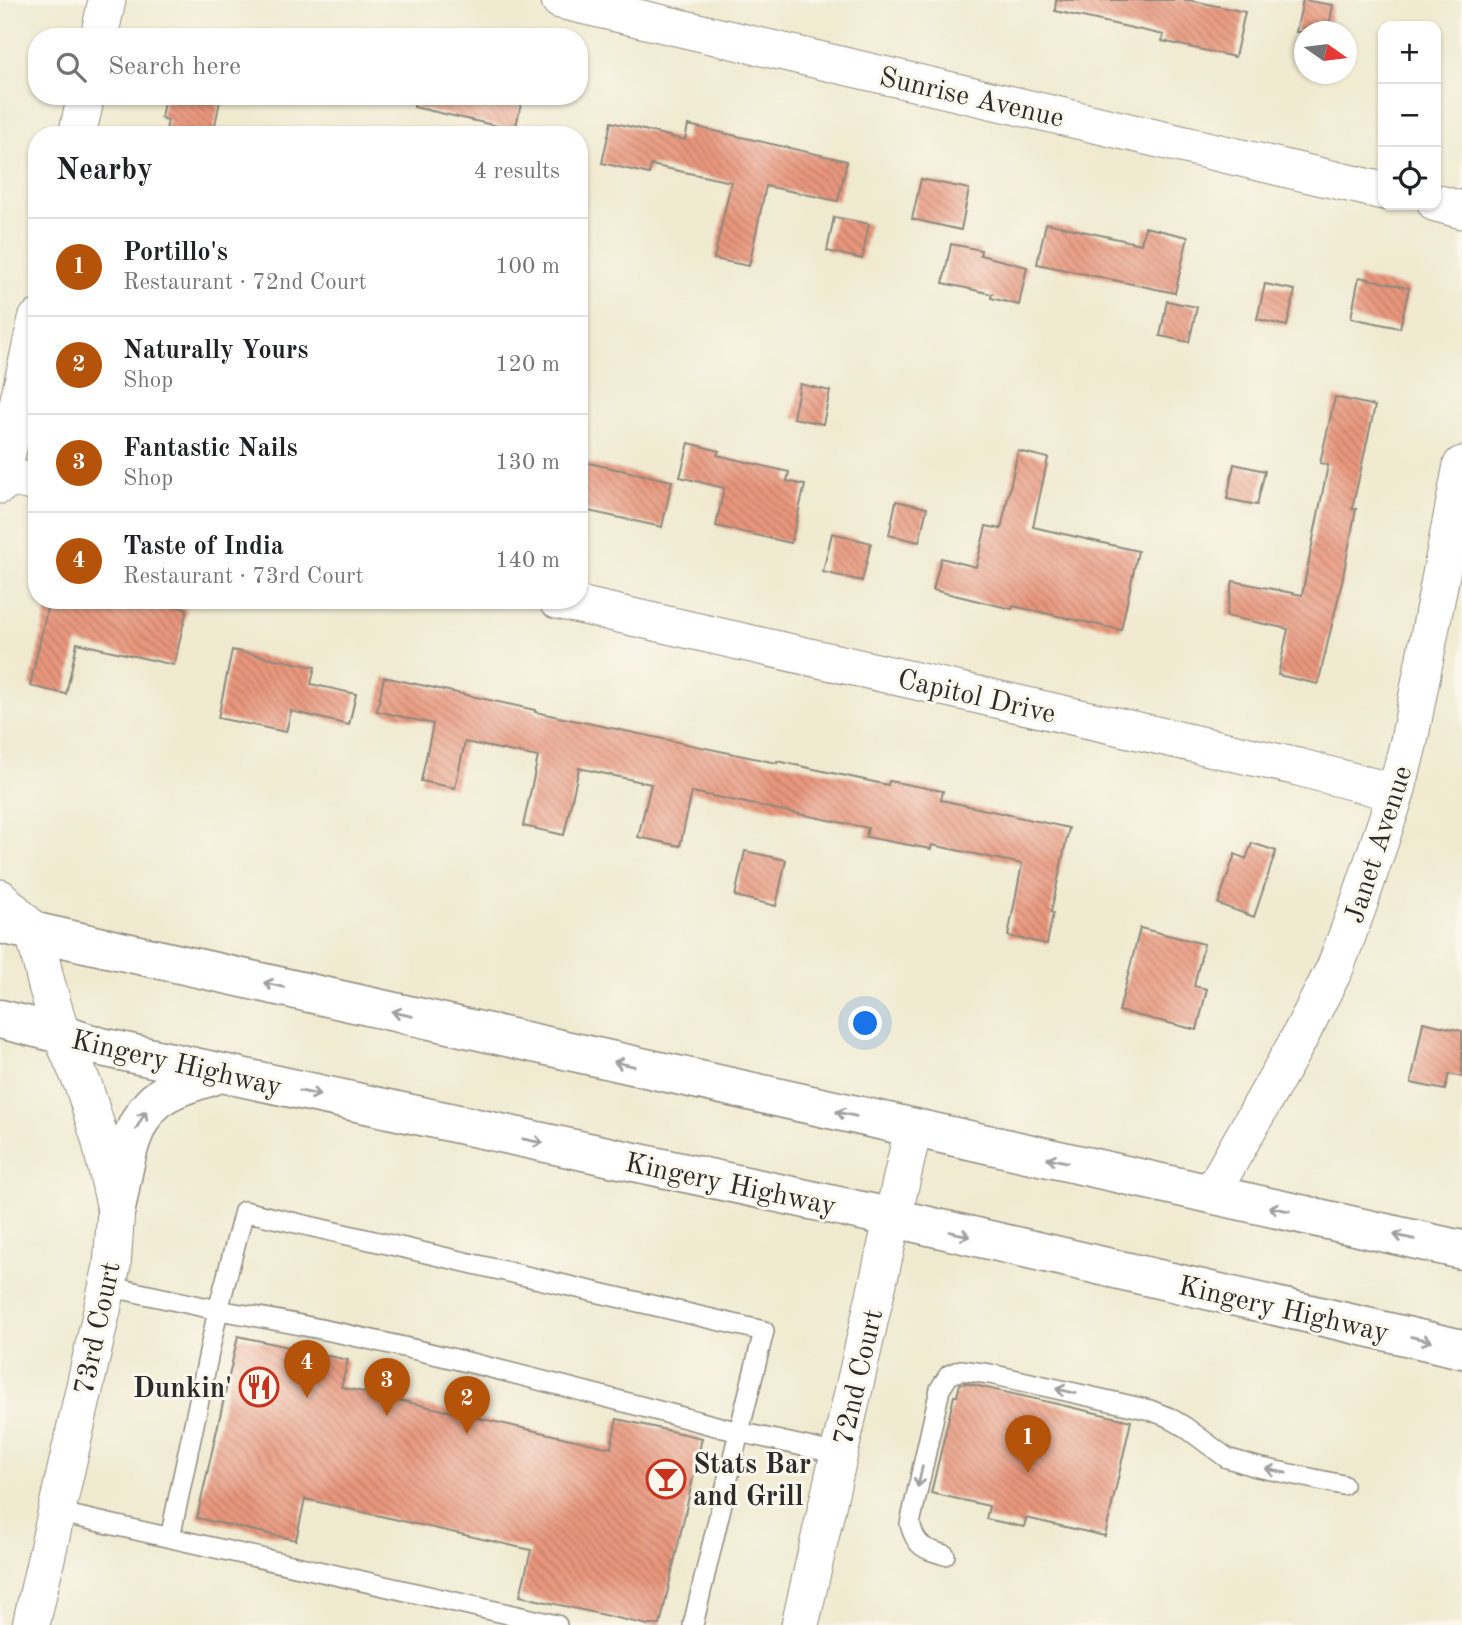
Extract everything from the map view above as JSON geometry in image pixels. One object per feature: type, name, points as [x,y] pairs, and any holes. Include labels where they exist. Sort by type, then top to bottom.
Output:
[{"type":"highway","points":[[17,928],[1462,1250]]},
{"type":"highway","name":"Kingery Highway","points":[[0,1019],[97,1046],[894,1219],[1462,1349]]},
{"type":"highway","points":[[116,1209],[128,1154],[140,1118],[159,1097],[178,1087],[220,1073]]},
{"type":"street","points":[[101,28],[107,0]]},
{"type":"street","name":"Sunrise Avenue","points":[[561,0],[1378,190]]},
{"type":"street","points":[[79,126],[84,105]]},
{"type":"street","points":[[1441,205],[1462,209]]},
{"type":"street","points":[[13,482],[28,380]]},
{"type":"street","name":"Janet Avenue","points":[[1211,1194],[1296,1044],[1335,968],[1396,793],[1457,523],[1462,465]]},
{"type":"street","name":"Capitol Drive","points":[[588,607],[1284,764],[1396,793]]},
{"type":"street","points":[[0,898],[17,928]]},
{"type":"street","name":"73rd Court","points":[[17,928],[46,982],[61,1034],[84,1087],[100,1139],[116,1209],[112,1266],[31,1625]]},
{"type":"street","name":"72nd Court","points":[[800,1625],[913,1129]]},
{"type":"lane","points":[[170,1538],[218,1310],[244,1211],[764,1331],[693,1625]]},
{"type":"lane","points":[[107,1286],[218,1310],[308,1325],[475,1364],[738,1432],[839,1454]]},
{"type":"lane","points":[[945,1555],[926,1549],[914,1540],[910,1524],[940,1389],[949,1375],[961,1370],[1150,1410],[1168,1416],[1227,1458],[1343,1485]]},
{"type":"lane","points":[[56,1512],[556,1625]]},
{"type":"building","points":[[1056,0],[1189,0],[1245,12],[1235,57],[1162,41],[1164,35],[1055,11]]},
{"type":"building","points":[[1303,0],[1333,5],[1330,21],[1298,21]]},
{"type":"building","points":[[163,105],[219,105],[215,126],[167,126],[168,120],[161,118]]},
{"type":"building","points":[[521,105],[516,126],[497,126],[414,107]]},
{"type":"building","points":[[611,122],[685,140],[688,125],[847,161],[838,201],[766,186],[749,266],[714,259],[731,182],[651,165],[649,174],[602,163]]},
{"type":"building","points":[[921,179],[969,189],[961,230],[912,219]]},
{"type":"building","points":[[834,217],[869,224],[862,259],[827,251]]},
{"type":"building","points":[[1046,223],[1141,244],[1145,227],[1188,237],[1175,293],[1037,264]]},
{"type":"building","points":[[951,244],[981,250],[980,255],[1027,267],[1019,305],[991,298],[992,294],[943,283]]},
{"type":"building","points":[[1359,277],[1409,288],[1400,328],[1351,318]]},
{"type":"building","points":[[1265,284],[1295,290],[1287,326],[1257,319]]},
{"type":"building","points":[[1167,301],[1197,307],[1189,342],[1160,336]]},
{"type":"building","points":[[800,384],[830,391],[823,424],[793,418]]},
{"type":"building","points":[[1335,397],[1375,406],[1352,509],[1356,509],[1342,582],[1318,684],[1278,675],[1288,629],[1226,616],[1233,581],[1302,595],[1328,465],[1320,463]]},
{"type":"building","points":[[689,443],[719,451],[717,455],[789,472],[787,481],[805,485],[791,543],[716,526],[724,488],[680,477]]},
{"type":"building","points":[[1018,451],[1048,458],[1033,527],[1138,551],[1121,630],[1013,606],[1012,609],[933,590],[941,558],[976,567],[986,526],[1001,529]]},
{"type":"building","points":[[588,463],[672,481],[662,527],[588,511]]},
{"type":"building","points":[[1234,464],[1265,471],[1257,505],[1227,499]]},
{"type":"building","points":[[896,501],[927,508],[919,542],[889,535]]},
{"type":"building","points":[[832,533],[871,543],[862,581],[823,572]]},
{"type":"building","points":[[47,609],[187,609],[174,665],[77,643],[66,694],[30,686]]},
{"type":"building","points":[[232,650],[315,667],[311,684],[356,694],[349,725],[291,711],[286,732],[218,718]]},
{"type":"building","points":[[384,677],[777,763],[888,785],[889,781],[943,791],[941,800],[1069,828],[1047,944],[1008,936],[1022,864],[932,845],[931,849],[866,837],[868,828],[692,792],[680,846],[638,837],[651,784],[579,768],[564,835],[523,826],[538,757],[465,742],[455,788],[421,781],[433,724],[377,711]]},
{"type":"building","points":[[1252,843],[1276,851],[1254,917],[1218,904],[1235,854],[1246,859]]},
{"type":"building","points":[[745,851],[786,860],[776,906],[735,896]]},
{"type":"building","points":[[1140,928],[1204,944],[1194,986],[1207,989],[1197,1030],[1119,1011]]},
{"type":"building","points":[[1423,1022],[1462,1031],[1462,1077],[1449,1074],[1445,1090],[1411,1083]]},
{"type":"building","points":[[238,1336],[348,1360],[341,1387],[611,1448],[617,1419],[702,1438],[660,1625],[648,1625],[520,1596],[531,1550],[305,1499],[296,1540],[197,1518]]},
{"type":"building","points":[[960,1384],[1131,1421],[1105,1536],[1026,1518],[1024,1527],[986,1519],[989,1506],[931,1493],[954,1396],[957,1396]]},
{"type":"place","name":"Dunkin'","points":[[259,1387]]},
{"type":"place","name":"Taste of India","points":[[307,1398]]},
{"type":"place","name":"Fantastic Nails","points":[[387,1416]]},
{"type":"place","name":"Naturally Yours","points":[[467,1434]]},
{"type":"place","name":"Portillo's","points":[[1028,1473]]},
{"type":"place","name":"Stats Bar and Grill","points":[[666,1479]]}]
